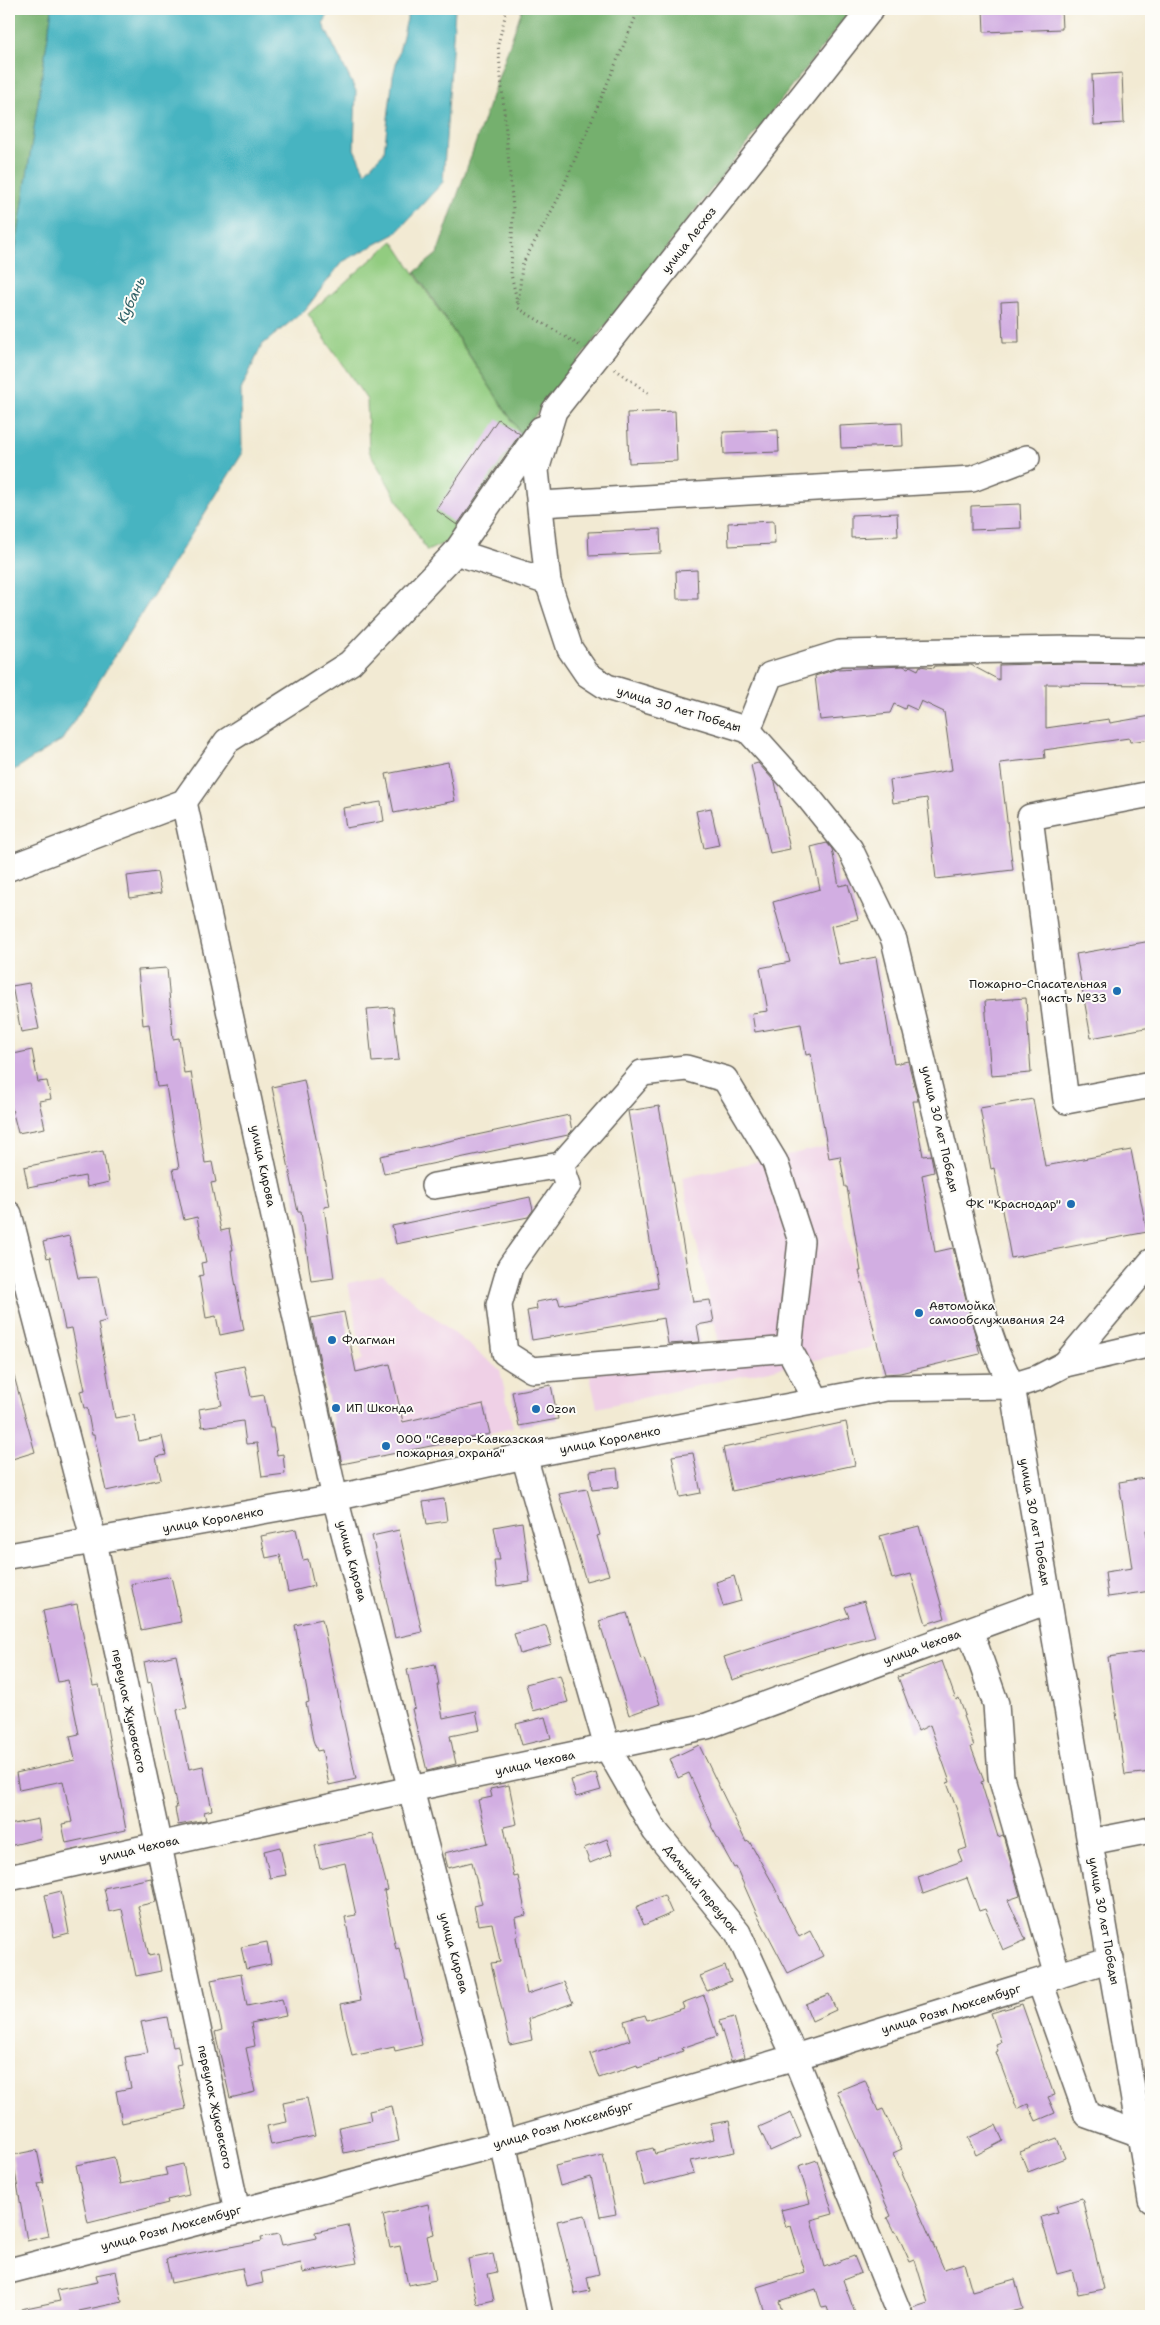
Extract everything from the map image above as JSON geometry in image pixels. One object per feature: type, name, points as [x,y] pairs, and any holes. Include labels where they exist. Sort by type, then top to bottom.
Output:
[{"type":"street","name":"улица Лесхоз","points":[[539,495],[536,470],[554,411],[871,9]]},
{"type":"street","points":[[9,868],[184,802],[227,741],[350,663],[456,552],[554,411]]},
{"type":"street","points":[[539,495],[972,480],[1027,458]]},
{"type":"street","name":"улица 30 лет Победы","points":[[539,495],[548,582],[570,649],[588,674],[607,687],[748,730],[809,798],[850,849],[894,940],[986,1322],[997,1354],[1012,1386],[1151,2200]]},
{"type":"street","points":[[456,552],[548,582]]},
{"type":"street","points":[[748,730],[770,676],[840,653],[1072,649],[1151,650]]},
{"type":"street","points":[[1151,794],[1030,817],[1066,1101],[1151,1085]]},
{"type":"street","name":"улица Кирова","points":[[184,802],[335,1498],[503,2143],[540,2316]]},
{"type":"street","points":[[434,1186],[561,1165],[642,1072],[686,1068],[725,1079],[774,1162],[801,1242],[789,1349],[817,1401]]},
{"type":"street","points":[[561,1165],[568,1185],[510,1267],[499,1306],[505,1353],[532,1370],[789,1349]]},
{"type":"street","name":"переулок Жуковского","points":[[9,1214],[94,1542],[237,2211]]},
{"type":"street","points":[[1065,1364],[1151,1262]]},
{"type":"street","name":"улица Короленко","points":[[9,1556],[335,1498],[524,1456],[886,1388],[1012,1386],[1038,1378],[1065,1364],[1151,1344]]},
{"type":"street","name":"Дальний переулок","points":[[524,1456],[607,1747],[655,1831],[738,1933],[796,2057],[900,2316]]},
{"type":"street","name":"улица Чехова","points":[[9,1878],[707,1726],[1048,1601]]},
{"type":"street","points":[[970,1630],[996,1704],[1001,1777],[1049,1979],[1087,2115],[1140,2134]]},
{"type":"street","points":[[1090,1842],[1151,1830]]},
{"type":"street","name":"улица Розы Люксембург","points":[[9,2271],[503,2143],[796,2057],[1111,1960]]},
{"type":"path","points":[[507,9],[498,44],[513,209],[511,274],[518,308],[597,356],[652,395]]},
{"type":"path","points":[[518,308],[522,265],[558,199],[639,9]]},
{"type":"shaded area","points":[[828,1146],[873,1347],[597,1408],[589,1372],[719,1343],[682,1178]]},
{"type":"shaded area","points":[[383,1276],[500,1370],[513,1428],[340,1464],[335,1440],[361,1435],[347,1368],[363,1359],[348,1283]]},
{"type":"green space","points":[[9,9],[52,9],[9,295]]},
{"type":"green space","points":[[522,9],[852,9],[521,434],[415,272],[437,254]]},
{"type":"green space","points":[[393,241],[521,434],[451,540],[427,551],[369,451],[367,400],[308,314]]},
{"type":"water","name":"Кубань","points":[[52,9],[331,9],[323,24],[356,91],[354,149],[365,172],[384,152],[393,76],[407,19],[407,9],[455,9],[443,182],[395,234],[342,262],[305,310],[262,345],[241,390],[242,454],[62,740],[9,773],[9,295]]},
{"type":"building","points":[[983,9],[1061,9],[1062,29],[984,32]]},
{"type":"building","points":[[1122,73],[1124,123],[1094,125],[1092,75]]},
{"type":"building","points":[[1018,301],[1019,343],[1003,343],[1001,302]]},
{"type":"building","points":[[675,411],[677,461],[629,463],[627,413]]},
{"type":"building","points":[[498,419],[520,434],[457,525],[436,510]]},
{"type":"building","points":[[902,423],[903,446],[841,448],[840,426]]},
{"type":"building","points":[[778,430],[779,452],[724,454],[723,432]]},
{"type":"building","points":[[1020,504],[1021,528],[971,530],[971,506]]},
{"type":"building","points":[[897,513],[898,536],[851,538],[851,515]]},
{"type":"building","points":[[774,521],[775,544],[729,546],[728,523]]},
{"type":"building","points":[[660,529],[661,553],[589,556],[588,532]]},
{"type":"building","points":[[697,570],[698,599],[677,599],[676,571]]},
{"type":"building","points":[[1068,663],[1151,664],[1151,685],[1046,684],[1046,728],[1109,719],[1110,723],[1151,716],[1151,739],[1130,742],[1129,738],[1044,750],[1045,758],[1000,763],[1013,870],[936,879],[927,798],[893,803],[890,780],[952,770],[944,712],[921,701],[917,710],[906,705],[905,709],[894,704],[890,713],[820,720],[815,676],[837,669],[903,666],[908,668],[910,666],[918,670],[920,666],[934,668],[935,666],[971,665],[999,680],[999,665]]},
{"type":"building","points":[[448,762],[455,801],[394,813],[386,774]]},
{"type":"building","points":[[758,763],[775,782],[790,849],[770,853],[751,765]]},
{"type":"building","points":[[381,802],[384,821],[346,828],[343,808]]},
{"type":"building","points":[[711,808],[719,845],[704,848],[696,811]]},
{"type":"building","points":[[827,843],[832,849],[839,886],[848,884],[858,919],[831,926],[839,964],[876,957],[894,1064],[908,1061],[918,1101],[913,1101],[923,1156],[931,1155],[934,1172],[922,1175],[935,1252],[953,1248],[980,1354],[900,1373],[885,1374],[859,1271],[861,1271],[840,1156],[829,1158],[811,1054],[806,1055],[801,1024],[755,1032],[752,1013],[768,1011],[760,968],[790,962],[773,902],[820,889],[811,847]]},
{"type":"building","points":[[157,872],[161,893],[130,898],[127,876]]},
{"type":"building","name":"Пожарно-Спасательная часть №33","points":[[1151,941],[1151,1027],[1091,1038],[1076,954]]},
{"type":"building","points":[[167,968],[173,1039],[179,1038],[184,1073],[191,1072],[205,1163],[212,1162],[216,1182],[211,1183],[221,1231],[229,1229],[233,1250],[231,1250],[234,1276],[244,1330],[220,1335],[216,1316],[206,1318],[199,1276],[203,1275],[201,1263],[206,1262],[197,1217],[184,1220],[173,1169],[179,1168],[166,1086],[157,1087],[149,1024],[143,1025],[138,970]]},
{"type":"building","points":[[29,983],[39,1029],[21,1032],[12,986]]},
{"type":"building","points":[[1026,998],[1031,1073],[991,1076],[985,1001]]},
{"type":"building","points":[[393,1007],[399,1060],[372,1062],[367,1009]]},
{"type":"building","points":[[32,1050],[38,1082],[47,1081],[51,1099],[39,1101],[45,1128],[18,1133],[9,1097],[9,1055]]},
{"type":"building","points":[[304,1080],[330,1206],[324,1207],[334,1278],[311,1281],[301,1212],[298,1212],[272,1087]]},
{"type":"building","name":"ФК \"Краснодар\"","points":[[1033,1099],[1045,1166],[1131,1150],[1147,1232],[1011,1258],[994,1168],[991,1169],[980,1108]]},
{"type":"building","points":[[659,1106],[693,1302],[710,1300],[714,1322],[697,1325],[700,1342],[668,1344],[664,1318],[532,1340],[527,1311],[537,1309],[536,1302],[558,1298],[560,1305],[658,1288],[628,1111]]},
{"type":"building","points":[[569,1115],[572,1131],[568,1135],[384,1174],[380,1156]]},
{"type":"building","points":[[103,1151],[109,1182],[87,1187],[85,1176],[28,1187],[24,1167]]},
{"type":"building","points":[[530,1197],[533,1210],[528,1217],[396,1244],[392,1226]]},
{"type":"building","points":[[69,1236],[78,1278],[98,1277],[106,1321],[98,1323],[115,1418],[134,1415],[139,1441],[162,1436],[166,1455],[156,1457],[161,1479],[106,1491],[87,1408],[84,1408],[80,1391],[85,1390],[72,1328],[65,1329],[50,1257],[47,1258],[43,1242]]},
{"type":"building","points":[[344,1312],[356,1372],[390,1364],[403,1422],[483,1404],[490,1434],[342,1464],[311,1318]]},
{"type":"building","points":[[244,1366],[251,1397],[264,1395],[270,1428],[273,1428],[277,1455],[283,1454],[285,1474],[262,1477],[257,1443],[246,1444],[243,1421],[202,1427],[199,1409],[222,1405],[214,1372]]},
{"type":"building","points":[[14,1376],[35,1452],[9,1460],[9,1377]]},
{"type":"building","name":"Ozon","points":[[551,1385],[558,1419],[519,1426],[512,1392]]},
{"type":"building","points":[[846,1422],[855,1465],[732,1491],[723,1448]]},
{"type":"building","points":[[693,1453],[701,1493],[680,1497],[672,1456]]},
{"type":"building","points":[[617,1468],[619,1487],[592,1490],[590,1471]]},
{"type":"building","points":[[1151,1477],[1151,1529],[1146,1530],[1151,1567],[1151,1591],[1108,1597],[1105,1572],[1132,1568],[1119,1482]]},
{"type":"building","points":[[587,1489],[600,1535],[597,1536],[609,1575],[586,1581],[559,1494]]},
{"type":"building","points":[[444,1499],[447,1521],[427,1524],[423,1502]]},
{"type":"building","points":[[522,1522],[530,1582],[497,1587],[494,1560],[500,1560],[494,1527]]},
{"type":"building","points":[[919,1526],[945,1618],[926,1624],[911,1574],[892,1579],[880,1536]]},
{"type":"building","points":[[296,1529],[303,1560],[308,1559],[314,1586],[288,1592],[280,1555],[266,1558],[261,1536]]},
{"type":"building","points":[[399,1530],[422,1632],[395,1638],[372,1536]]},
{"type":"building","points":[[171,1576],[181,1622],[141,1630],[131,1584]]},
{"type":"building","points":[[734,1576],[741,1601],[723,1606],[716,1582]]},
{"type":"building","points":[[864,1601],[875,1637],[812,1654],[732,1680],[724,1657],[849,1617],[845,1607]]},
{"type":"building","points":[[77,1604],[93,1686],[99,1685],[126,1830],[66,1843],[62,1824],[72,1822],[63,1781],[19,1790],[16,1773],[75,1760],[70,1736],[79,1734],[68,1680],[58,1682],[43,1611]]},
{"type":"building","points":[[627,1613],[641,1659],[644,1658],[660,1704],[629,1715],[599,1621]]},
{"type":"building","points":[[322,1619],[356,1779],[329,1785],[322,1750],[317,1751],[313,1740],[306,1703],[309,1702],[295,1625]]},
{"type":"building","points":[[546,1625],[552,1645],[520,1654],[514,1634]]},
{"type":"building","points":[[1151,1651],[1151,1772],[1125,1775],[1108,1657]]},
{"type":"building","points":[[176,1655],[187,1708],[177,1710],[189,1769],[203,1766],[212,1810],[204,1812],[206,1820],[178,1825],[175,1808],[177,1808],[151,1682],[148,1683],[144,1662]]},
{"type":"building","points":[[942,1661],[956,1700],[959,1698],[965,1715],[963,1716],[974,1746],[971,1747],[984,1781],[981,1782],[998,1837],[1003,1835],[1020,1896],[1008,1900],[1026,1940],[1003,1950],[985,1909],[979,1911],[967,1878],[923,1894],[918,1877],[962,1861],[958,1851],[967,1848],[958,1813],[947,1783],[950,1782],[930,1725],[918,1731],[898,1677]]},
{"type":"building","points":[[435,1664],[443,1718],[476,1711],[480,1730],[450,1736],[456,1764],[427,1771],[412,1709],[415,1708],[407,1670]]},
{"type":"building","points":[[560,1675],[568,1702],[533,1711],[526,1684]]},
{"type":"building","points":[[545,1717],[551,1738],[522,1745],[516,1724]]},
{"type":"building","points":[[699,1745],[746,1842],[749,1841],[772,1882],[799,1937],[810,1931],[823,1956],[788,1973],[755,1910],[736,1867],[734,1868],[711,1826],[689,1773],[678,1778],[670,1759]]},
{"type":"building","points":[[596,1773],[601,1790],[576,1797],[571,1780]]},
{"type":"building","points":[[509,1785],[517,1824],[504,1827],[514,1877],[518,1876],[526,1915],[515,1918],[518,1936],[516,1937],[527,1994],[564,1982],[573,2003],[528,2019],[532,2040],[510,2045],[491,1963],[500,1962],[492,1923],[478,1925],[474,1906],[482,1904],[472,1862],[448,1868],[444,1853],[488,1843],[478,1800],[492,1797],[490,1789]]},
{"type":"building","points":[[38,1819],[41,1838],[9,1846],[9,1825]]},
{"type":"building","points":[[373,1834],[388,1890],[384,1891],[396,1949],[399,1948],[406,1980],[408,1980],[422,2045],[395,2051],[394,2047],[352,2056],[341,2004],[361,2000],[345,1917],[356,1915],[345,1863],[320,1869],[315,1846]]},
{"type":"building","points":[[607,1839],[612,1854],[590,1863],[584,1848]]},
{"type":"building","points":[[280,1847],[286,1875],[270,1878],[264,1851]]},
{"type":"building","points":[[151,1878],[156,1902],[138,1906],[149,1956],[158,1954],[161,1971],[136,1976],[122,1909],[109,1912],[104,1888]]},
{"type":"building","points":[[61,1891],[69,1933],[54,1937],[45,1895]]},
{"type":"building","points":[[664,1895],[672,1913],[644,1925],[636,1907]]},
{"type":"building","points":[[267,1942],[271,1964],[246,1969],[241,1947]]},
{"type":"building","points":[[725,1966],[731,1981],[707,1991],[700,1976]]},
{"type":"building","points":[[241,1974],[247,2006],[282,1999],[286,2016],[251,2023],[255,2046],[246,2048],[255,2092],[230,2098],[215,2032],[222,2030],[211,1980]]},
{"type":"building","points":[[829,1994],[836,2010],[812,2021],[805,2004]]},
{"type":"building","points":[[704,1995],[717,2036],[682,2048],[683,2051],[659,2061],[638,2068],[637,2065],[599,2078],[590,2054],[630,2040],[624,2021],[645,2015],[647,2020],[684,2008],[682,2003]]},
{"type":"building","points":[[1022,2004],[1054,2095],[1048,2097],[1055,2113],[1036,2121],[1028,2104],[1017,2109],[996,2052],[998,2051],[996,2044],[1001,2042],[991,2013]]},
{"type":"building","points":[[167,2017],[173,2047],[178,2046],[181,2064],[176,2065],[186,2109],[122,2123],[116,2091],[131,2088],[125,2057],[148,2053],[141,2022]]},
{"type":"building","points":[[734,2017],[745,2057],[731,2061],[719,2021]]},
{"type":"building","points":[[865,2080],[878,2111],[883,2109],[902,2149],[893,2153],[944,2269],[964,2263],[972,2291],[1015,2279],[1023,2309],[996,2316],[914,2316],[912,2308],[928,2303],[915,2260],[910,2262],[896,2231],[894,2232],[887,2218],[891,2216],[837,2091]]},
{"type":"building","points":[[307,2098],[315,2136],[271,2145],[267,2126],[287,2122],[283,2103]]},
{"type":"building","points":[[392,2106],[399,2141],[344,2153],[339,2127],[371,2120],[369,2111]]},
{"type":"building","points":[[791,2113],[801,2137],[770,2151],[759,2127]]},
{"type":"building","points":[[729,2121],[735,2152],[690,2161],[694,2173],[644,2186],[636,2152],[653,2148],[655,2154],[714,2139],[711,2124]]},
{"type":"building","points":[[996,2125],[1003,2141],[976,2155],[968,2138]]},
{"type":"building","points":[[1057,2138],[1065,2158],[1028,2172],[1020,2152]]},
{"type":"building","points":[[37,2150],[44,2183],[38,2184],[49,2236],[27,2241],[12,2155]]},
{"type":"building","points":[[603,2155],[616,2214],[600,2217],[591,2177],[560,2186],[555,2166]]},
{"type":"building","points":[[114,2157],[120,2184],[167,2175],[165,2168],[183,2164],[189,2195],[167,2200],[168,2203],[88,2223],[76,2165]]},
{"type":"building","points":[[817,2160],[833,2214],[811,2220],[824,2267],[854,2256],[861,2273],[843,2280],[856,2316],[830,2316],[827,2307],[822,2308],[816,2289],[779,2301],[783,2316],[766,2316],[757,2287],[805,2272],[791,2226],[786,2227],[781,2210],[810,2203],[799,2166]]},
{"type":"building","points":[[1082,2198],[1104,2289],[1078,2294],[1072,2270],[1057,2274],[1041,2217],[1058,2212],[1056,2206]]},
{"type":"building","points":[[428,2204],[434,2234],[427,2236],[436,2280],[408,2285],[400,2246],[390,2248],[383,2215]]},
{"type":"building","points":[[585,2215],[599,2274],[587,2277],[590,2291],[575,2294],[557,2221]]},
{"type":"building","points":[[348,2225],[357,2263],[303,2273],[301,2263],[261,2272],[263,2283],[246,2287],[242,2268],[171,2283],[166,2259],[262,2241],[261,2237],[279,2234],[282,2245],[316,2238],[315,2232]]},
{"type":"building","points":[[493,2254],[497,2272],[488,2274],[494,2300],[477,2304],[468,2259]]},
{"type":"building","points":[[116,2271],[122,2302],[79,2311],[80,2316],[22,2316],[21,2309],[60,2301],[57,2290],[98,2282],[96,2275]]},
{"type":"place","name":"Пожарно-Спасательная часть №33","points":[[1117,991]]},
{"type":"place","name":"ФК \"Краснодар\"","points":[[1071,1204]]},
{"type":"place","name":"Автомойка самообслуживания 24","points":[[919,1313]]},
{"type":"place","name":"Флагман","points":[[332,1340]]},
{"type":"place","name":"ИП Шконда","points":[[336,1408]]},
{"type":"place","name":"Ozon","points":[[536,1409]]},
{"type":"place","name":"ООО \"Северо-Кавказская пожарная охрана\"","points":[[386,1446]]}]
